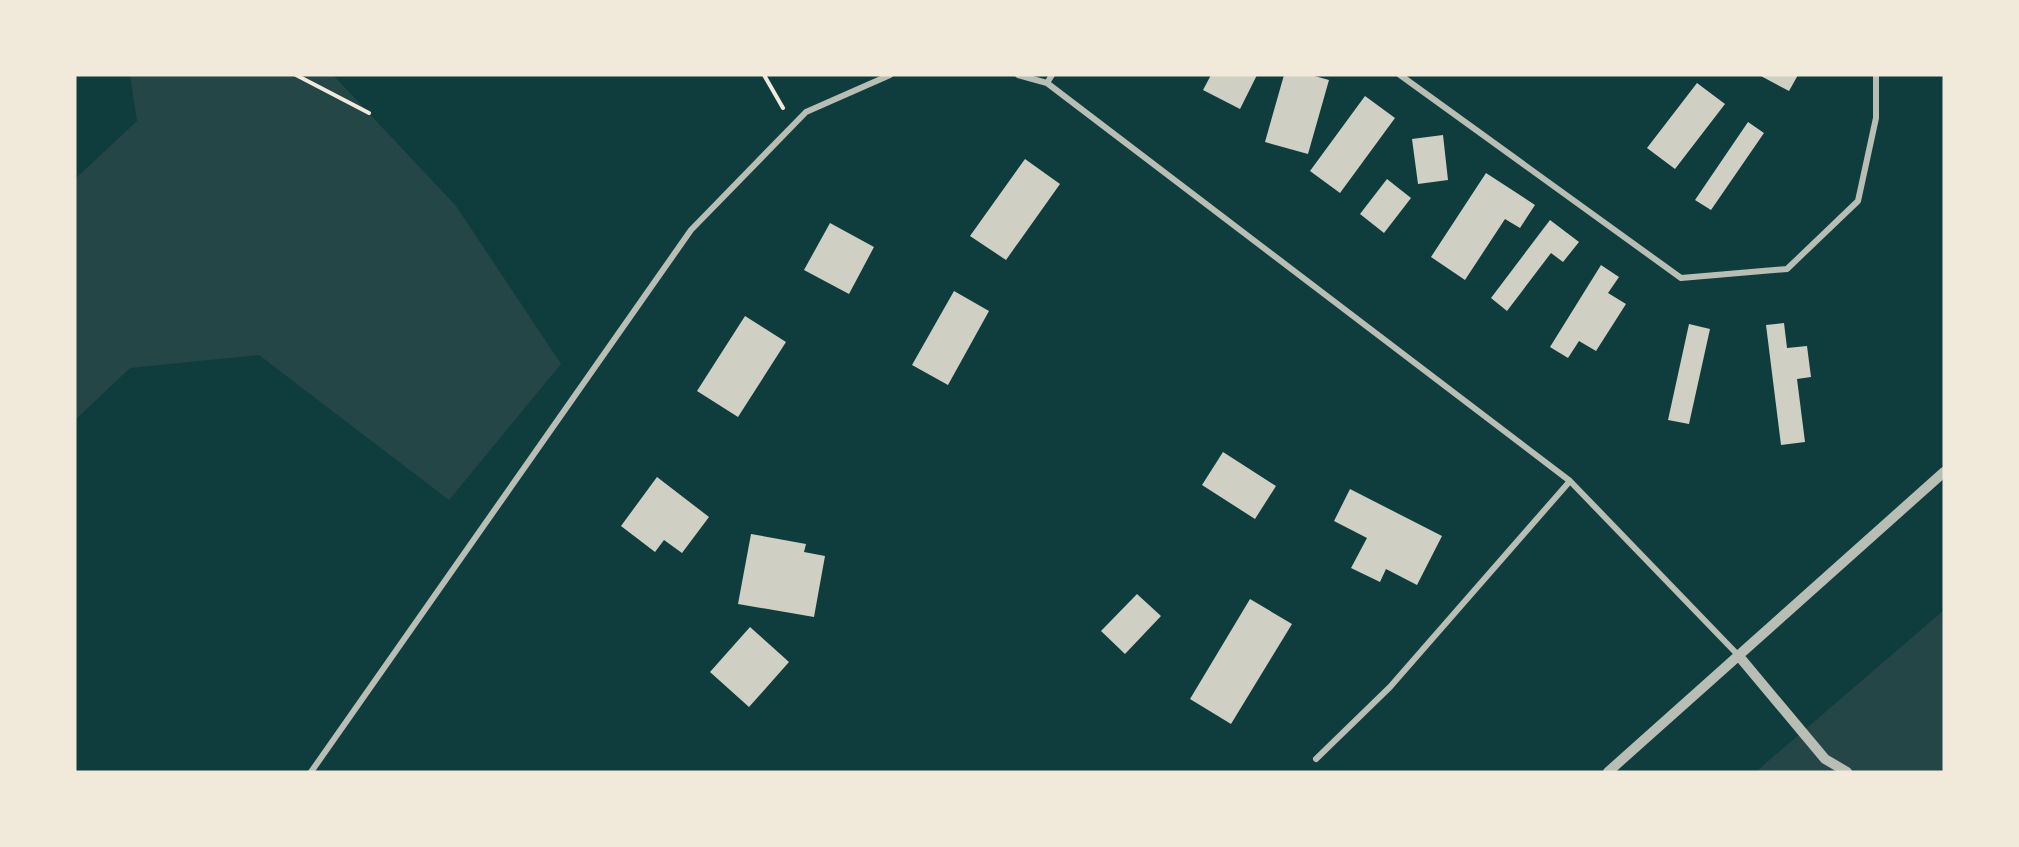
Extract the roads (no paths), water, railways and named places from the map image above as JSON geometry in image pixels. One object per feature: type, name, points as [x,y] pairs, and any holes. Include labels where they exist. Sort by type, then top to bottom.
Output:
[{"type":"street","points":[[311,772],[691,230],[806,112],[890,75]]},
{"type":"street","points":[[1018,75],[1047,83],[1570,482],[1738,655],[1825,759],[1847,772]]},
{"type":"street","points":[[1047,83],[1052,75]]},
{"type":"street","points":[[1400,75],[1681,278],[1787,269],[1858,201],[1876,118],[1876,75]]},
{"type":"street","points":[[1608,772],[1944,472]]},
{"type":"street","points":[[1316,759],[1390,687],[1570,482]]}]
